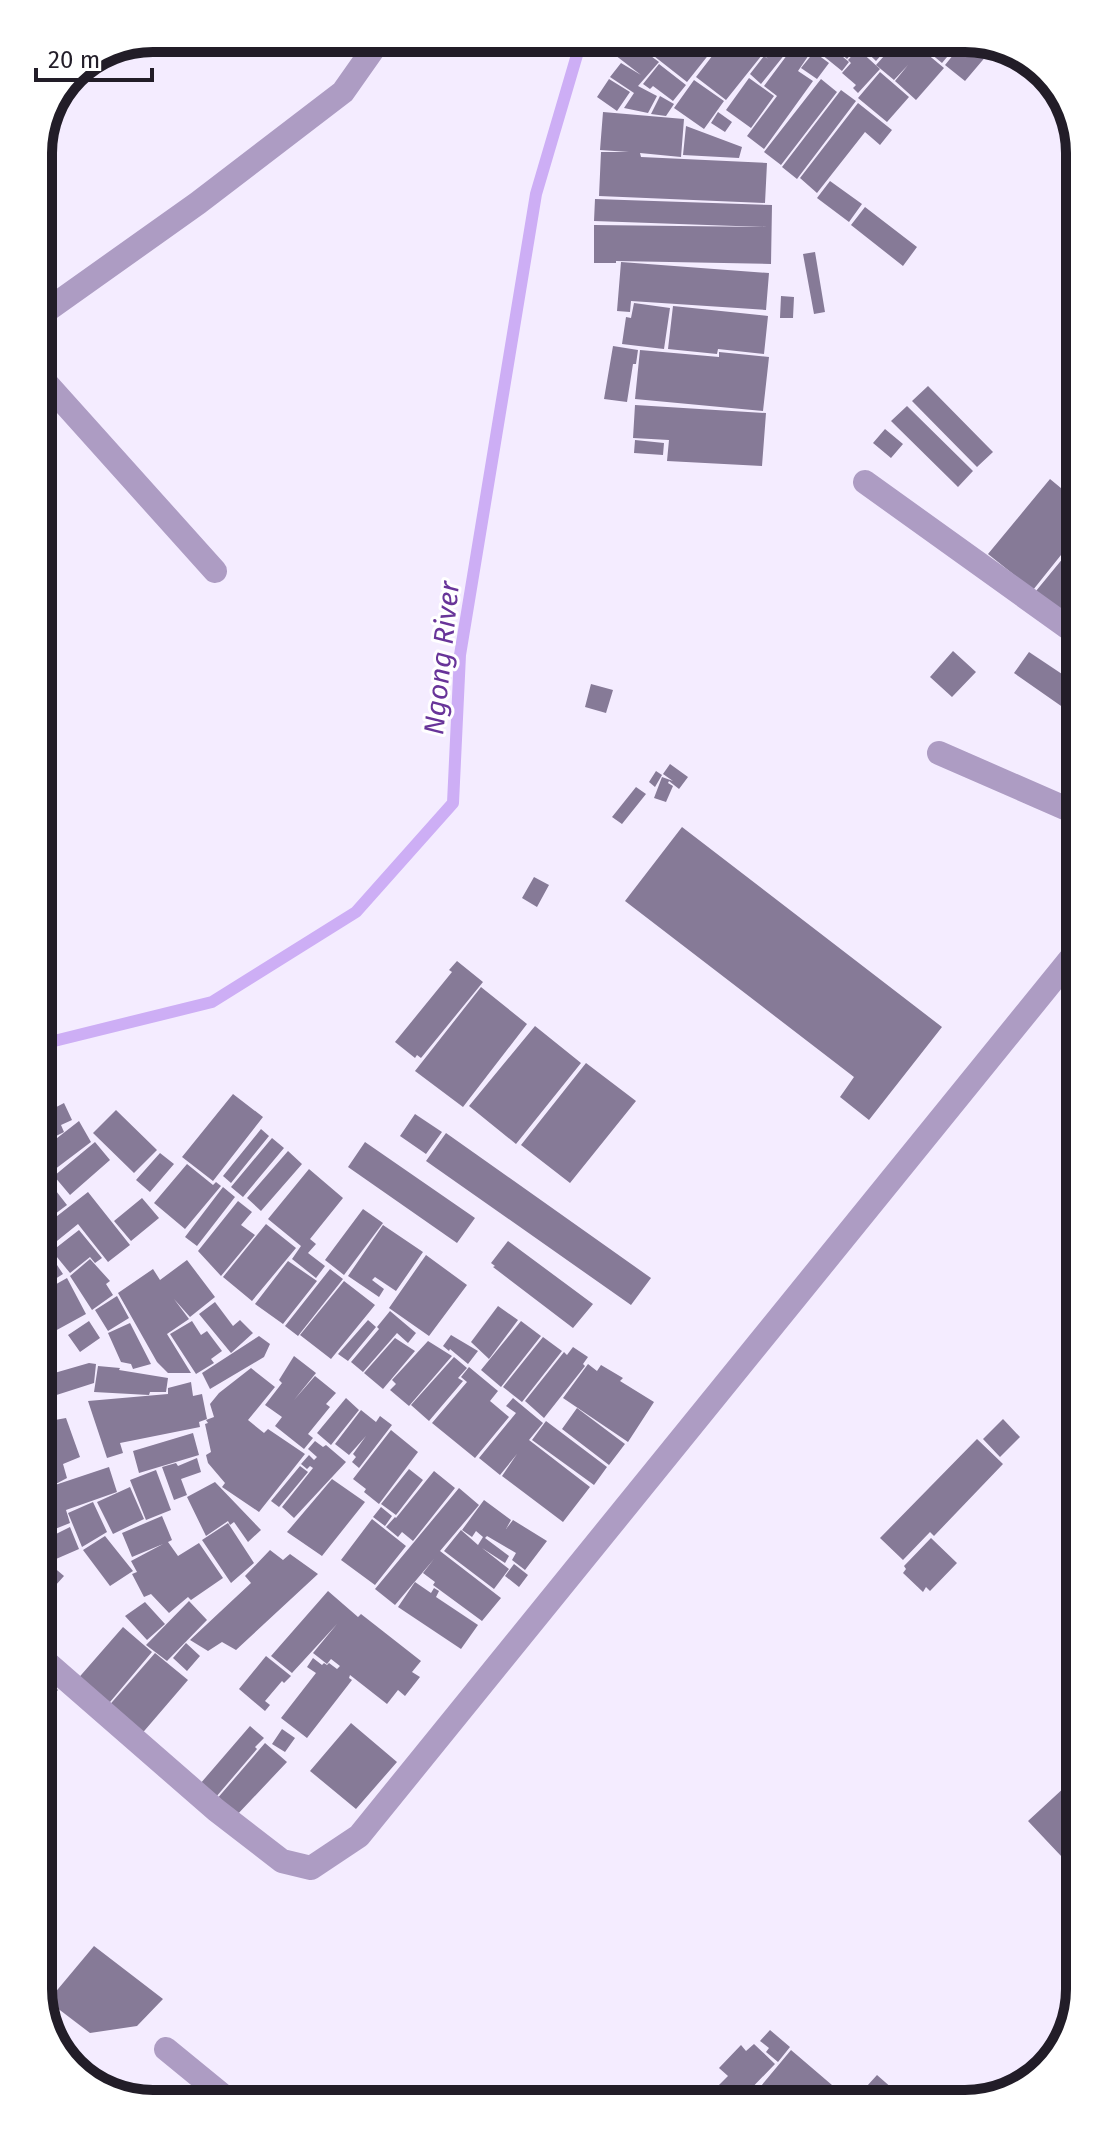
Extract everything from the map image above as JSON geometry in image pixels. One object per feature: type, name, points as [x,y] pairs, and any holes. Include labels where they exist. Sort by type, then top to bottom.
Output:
[{"type":"street","points":[[52,307],[198,203],[343,92],[371,52]]},
{"type":"street","points":[[52,389],[215,571]]},
{"type":"street","points":[[865,482],[1066,626]]},
{"type":"street","points":[[939,753],[1066,809]]},
{"type":"street","points":[[52,1667],[216,1810],[282,1861],[311,1868],[335,1853],[359,1836],[1066,964]]},
{"type":"street","points":[[166,2049],[216,2090]]},
{"type":"building","points":[[617,52],[646,52],[659,62],[638,86],[657,96],[648,113],[624,108],[634,93],[610,77],[621,63],[641,75],[615,55]]},
{"type":"building","points":[[649,52],[710,53],[687,82]]},
{"type":"building","points":[[715,52],[758,52],[762,55],[726,100],[696,77]]},
{"type":"building","points":[[767,52],[787,52],[761,84],[750,74],[764,56],[768,59],[765,56]]},
{"type":"building","points":[[789,52],[811,52],[798,71],[813,81],[764,149],[747,136],[777,96],[764,86]]},
{"type":"building","points":[[814,52],[829,63],[817,79],[801,68]]},
{"type":"building","points":[[818,52],[837,52],[849,62],[842,71]]},
{"type":"building","points":[[839,52],[853,52],[847,59]]},
{"type":"building","points":[[855,52],[861,52],[880,69],[858,93],[853,88],[856,85],[842,73],[851,63],[848,60]]},
{"type":"building","points":[[867,52],[884,52],[876,61]]},
{"type":"building","points":[[888,52],[925,52],[944,68],[916,100],[895,81],[908,65],[894,80],[876,65]]},
{"type":"building","points":[[929,52],[951,52],[942,63]]},
{"type":"building","points":[[956,52],[987,55],[965,81],[945,65]]},
{"type":"building","points":[[659,64],[686,85],[673,101],[653,86],[650,89],[643,84]]},
{"type":"building","points":[[880,72],[909,97],[887,122],[858,98]]},
{"type":"building","points":[[749,78],[774,96],[751,128],[726,110]]},
{"type":"building","points":[[609,79],[630,92],[617,111],[597,97]]},
{"type":"building","points":[[821,79],[837,92],[781,165],[764,152]]},
{"type":"building","points":[[694,80],[724,101],[704,129],[674,108]]},
{"type":"building","points":[[841,90],[856,101],[797,179],[782,167]]},
{"type":"building","points":[[660,96],[674,104],[666,116],[651,114]]},
{"type":"building","points":[[858,103],[892,130],[880,145],[865,132],[817,193],[800,178]]},
{"type":"building","points":[[603,112],[684,119],[681,157],[640,153],[641,157],[767,163],[765,203],[599,196],[601,152],[629,152],[600,150]]},
{"type":"building","points":[[718,112],[732,122],[725,132],[711,123]]},
{"type":"building","points":[[686,126],[742,147],[739,158],[683,155]]},
{"type":"building","points":[[830,181],[862,204],[849,222],[817,198]]},
{"type":"building","points":[[595,199],[772,205],[771,264],[594,263],[594,225],[767,227],[594,221]]},
{"type":"building","points":[[865,207],[917,247],[903,266],[851,225]]},
{"type":"building","points":[[815,252],[825,312],[814,314],[803,254]]},
{"type":"building","points":[[621,262],[769,273],[766,310],[631,301],[630,312],[617,311]]},
{"type":"building","points":[[781,296],[794,297],[793,318],[780,318]]},
{"type":"building","points":[[634,303],[670,308],[664,349],[622,344],[626,317],[631,318]]},
{"type":"building","points":[[673,306],[768,316],[764,354],[718,349],[717,354],[668,349]]},
{"type":"building","points":[[613,346],[638,350],[627,402],[604,399]]},
{"type":"building","points":[[640,350],[719,357],[719,352],[769,357],[763,411],[635,399]]},
{"type":"building","points":[[928,386],[993,452],[977,467],[912,401]]},
{"type":"building","points":[[635,405],[766,413],[762,466],[667,461],[669,440],[633,438]]},
{"type":"building","points":[[907,406],[973,471],[958,487],[891,421]]},
{"type":"building","points":[[885,429],[903,444],[891,458],[873,443]]},
{"type":"building","points":[[635,440],[664,443],[663,455],[634,453]]},
{"type":"building","points":[[1050,479],[1066,492],[1066,549],[1033,590],[988,554]]},
{"type":"building","points":[[1066,555],[1066,615],[1036,591]]},
{"type":"building","points":[[953,651],[976,672],[952,697],[930,677]]},
{"type":"building","points":[[1029,652],[1066,677],[1066,709],[1014,673]]},
{"type":"building","points":[[591,684],[613,690],[606,713],[585,707]]},
{"type":"building","points":[[670,764],[688,777],[679,789],[669,781],[673,786],[666,802],[654,798],[662,777],[673,781],[663,774]]},
{"type":"building","points":[[656,771],[662,775],[655,787],[649,782]]},
{"type":"building","points":[[636,787],[646,794],[622,824],[612,817]]},
{"type":"building","points":[[682,827],[942,1027],[869,1120],[840,1097],[854,1077],[625,901]]},
{"type":"building","points":[[534,877],[549,885],[537,907],[522,898]]},
{"type":"building","points":[[457,961],[483,982],[421,1058],[417,1055],[415,1058],[395,1042],[452,972],[449,970]]},
{"type":"building","points":[[481,987],[527,1024],[463,1107],[415,1071]]},
{"type":"building","points":[[535,1026],[581,1063],[516,1144],[469,1106]]},
{"type":"building","points":[[586,1063],[636,1101],[570,1183],[521,1145]]},
{"type":"building","points":[[233,1094],[263,1117],[213,1181],[182,1157]]},
{"type":"building","points":[[64,1103],[72,1120],[61,1125],[64,1132],[52,1138],[52,1109]]},
{"type":"building","points":[[116,1110],[157,1150],[134,1173],[93,1133]]},
{"type":"building","points":[[415,1114],[442,1132],[426,1154],[400,1136]]},
{"type":"building","points":[[79,1121],[91,1142],[52,1171],[52,1142]]},
{"type":"building","points":[[261,1129],[269,1136],[231,1183],[223,1176]]},
{"type":"building","points":[[446,1133],[651,1278],[631,1305],[426,1161]]},
{"type":"building","points":[[272,1138],[284,1148],[243,1197],[231,1187]]},
{"type":"building","points":[[95,1142],[110,1160],[70,1195],[54,1176]]},
{"type":"building","points":[[365,1142],[475,1218],[457,1243],[348,1167]]},
{"type":"building","points":[[288,1151],[302,1164],[261,1211],[247,1198]]},
{"type":"building","points":[[160,1153],[174,1164],[150,1192],[136,1180]]},
{"type":"building","points":[[187,1164],[213,1185],[216,1182],[221,1186],[185,1229],[154,1203]]},
{"type":"building","points":[[309,1169],[343,1198],[310,1239],[316,1244],[308,1253],[325,1266],[316,1278],[292,1259],[301,1246],[268,1219]]},
{"type":"building","points":[[52,1186],[67,1205],[52,1216]]},
{"type":"building","points":[[223,1187],[235,1197],[197,1246],[185,1237]]},
{"type":"building","points":[[88,1192],[130,1245],[108,1262],[78,1224],[52,1245],[52,1220]]},
{"type":"building","points":[[142,1198],[159,1218],[131,1241],[114,1221]]},
{"type":"building","points":[[238,1201],[252,1212],[241,1225],[255,1235],[221,1276],[198,1251]]},
{"type":"building","points":[[363,1209],[383,1223],[344,1275],[325,1260]]},
{"type":"building","points":[[266,1224],[296,1248],[252,1301],[223,1277]]},
{"type":"building","points":[[383,1225],[423,1252],[396,1291],[375,1277],[372,1280],[384,1289],[379,1297],[348,1276]]},
{"type":"building","points":[[79,1230],[102,1258],[95,1263],[90,1257],[70,1273],[52,1251]]},
{"type":"building","points":[[508,1241],[593,1304],[573,1328],[493,1267],[491,1263]]},
{"type":"building","points":[[426,1255],[467,1285],[429,1336],[389,1308]]},
{"type":"building","points":[[52,1258],[63,1274],[52,1281]]},
{"type":"building","points":[[90,1259],[110,1281],[106,1284],[113,1295],[92,1310],[70,1276]]},
{"type":"building","points":[[187,1260],[215,1297],[190,1317],[174,1299],[189,1319],[167,1334],[191,1373],[168,1373],[157,1362],[118,1293],[153,1269],[160,1280]]},
{"type":"building","points":[[288,1261],[317,1281],[283,1324],[255,1304]]},
{"type":"building","points":[[330,1269],[343,1279],[298,1336],[285,1326]]},
{"type":"building","points":[[67,1278],[86,1314],[52,1333],[52,1286]]},
{"type":"building","points":[[344,1281],[375,1305],[331,1359],[300,1335]]},
{"type":"building","points":[[117,1296],[129,1318],[108,1331],[95,1310]]},
{"type":"building","points":[[215,1302],[233,1326],[240,1320],[253,1333],[231,1353],[199,1314]]},
{"type":"building","points":[[498,1306],[518,1320],[489,1359],[471,1342]]},
{"type":"building","points":[[390,1311],[416,1333],[408,1343],[397,1333],[363,1372],[351,1362]]},
{"type":"building","points":[[368,1320],[376,1327],[348,1361],[338,1354]]},
{"type":"building","points":[[89,1321],[100,1338],[80,1352],[68,1335]]},
{"type":"building","points":[[192,1321],[201,1335],[207,1331],[222,1351],[211,1359],[214,1363],[196,1374],[170,1334]]},
{"type":"building","points":[[521,1321],[541,1336],[501,1387],[481,1370]]},
{"type":"building","points":[[130,1323],[151,1364],[133,1369],[131,1364],[121,1362],[108,1333]]},
{"type":"building","points":[[451,1335],[478,1351],[468,1364],[443,1346]]},
{"type":"building","points":[[259,1336],[270,1344],[264,1357],[210,1389],[202,1373]]},
{"type":"building","points":[[543,1337],[562,1351],[522,1402],[503,1387]]},
{"type":"building","points":[[395,1338],[415,1351],[383,1389],[364,1373]]},
{"type":"building","points":[[428,1341],[452,1356],[409,1406],[390,1390],[396,1384],[392,1380]]},
{"type":"building","points":[[573,1347],[588,1357],[583,1364],[585,1366],[544,1418],[525,1401],[564,1352],[567,1355]]},
{"type":"building","points":[[294,1356],[316,1373],[294,1400],[315,1376],[336,1393],[326,1404],[330,1407],[308,1434],[313,1438],[304,1449],[275,1426],[282,1417],[265,1405],[282,1383],[279,1380]]},
{"type":"building","points":[[454,1357],[467,1368],[458,1378],[463,1381],[429,1421],[411,1405]]},
{"type":"building","points":[[89,1363],[96,1364],[94,1383],[52,1396],[52,1374]]},
{"type":"building","points":[[588,1364],[597,1371],[601,1365],[654,1402],[628,1442],[563,1398]]},
{"type":"building","points":[[98,1366],[168,1378],[166,1392],[150,1392],[149,1395],[94,1392]]},
{"type":"building","points":[[469,1367],[498,1391],[490,1401],[509,1417],[475,1458],[432,1423],[467,1382],[461,1377]]},
{"type":"building","points":[[251,1368],[275,1387],[248,1420],[264,1433],[268,1429],[305,1454],[259,1512],[222,1487],[225,1483],[208,1463],[206,1455],[211,1452],[205,1424],[208,1423],[206,1420],[214,1417],[210,1404]]},
{"type":"building","points":[[191,1382],[193,1396],[202,1394],[207,1419],[199,1422],[200,1427],[120,1443],[123,1453],[107,1458],[88,1401],[168,1394],[168,1388]]},
{"type":"building","points":[[346,1398],[359,1410],[331,1445],[317,1433]]},
{"type":"building","points":[[513,1398],[543,1423],[529,1440],[590,1487],[563,1522],[502,1476],[517,1454],[500,1475],[479,1458],[516,1413],[506,1406]]},
{"type":"building","points":[[577,1408],[625,1444],[609,1465],[562,1429]]},
{"type":"building","points":[[361,1410],[376,1422],[380,1416],[392,1425],[359,1468],[352,1462],[356,1457],[353,1454],[366,1436],[349,1455],[335,1444]]},
{"type":"building","points":[[66,1418],[80,1457],[63,1464],[67,1478],[52,1486],[52,1421]]},
{"type":"building","points":[[1003,1419],[1020,1437],[1000,1457],[983,1439]]},
{"type":"building","points":[[546,1421],[607,1467],[594,1485],[532,1440]]},
{"type":"building","points":[[391,1430],[418,1452],[379,1504],[353,1479]]},
{"type":"building","points":[[193,1433],[199,1455],[139,1473],[133,1451]]},
{"type":"building","points":[[977,1439],[1003,1464],[934,1536],[930,1532],[903,1560],[880,1538]]},
{"type":"building","points":[[315,1441],[323,1447],[326,1445],[346,1462],[294,1518],[282,1507],[313,1468],[310,1466],[307,1469],[301,1464],[309,1455],[314,1460],[317,1457],[308,1449]]},
{"type":"building","points":[[197,1458],[201,1472],[181,1479],[187,1495],[174,1500],[162,1467],[176,1463],[178,1466]]},
{"type":"building","points":[[300,1466],[308,1472],[279,1507],[271,1501]]},
{"type":"building","points":[[109,1467],[117,1492],[66,1510],[70,1523],[52,1530],[52,1486]]},
{"type":"building","points":[[409,1469],[423,1480],[396,1515],[381,1504]]},
{"type":"building","points":[[156,1470],[171,1510],[146,1520],[130,1480]]},
{"type":"building","points":[[434,1471],[455,1488],[413,1541],[402,1532],[398,1537],[386,1527]]},
{"type":"building","points":[[332,1479],[365,1502],[322,1556],[287,1532]]},
{"type":"building","points":[[215,1482],[261,1530],[248,1542],[234,1522],[230,1525],[228,1521],[206,1536],[187,1497]]},
{"type":"building","points":[[130,1487],[144,1519],[113,1534],[97,1502]]},
{"type":"building","points":[[459,1488],[479,1505],[440,1551],[501,1598],[482,1621],[433,1585],[435,1582],[423,1573],[434,1559],[395,1605],[375,1589]]},
{"type":"building","points":[[484,1500],[511,1520],[506,1529],[513,1520],[547,1541],[525,1570],[512,1560],[516,1553],[487,1536],[485,1538],[509,1556],[505,1563],[482,1548],[509,1569],[494,1589],[444,1551],[461,1530],[478,1545],[483,1537],[476,1531],[472,1537],[462,1530]]},
{"type":"building","points":[[93,1502],[107,1532],[82,1547],[68,1513]]},
{"type":"building","points":[[381,1507],[392,1516],[385,1526],[373,1517]]},
{"type":"building","points":[[162,1516],[172,1540],[168,1542],[178,1556],[199,1543],[223,1578],[191,1600],[188,1597],[169,1613],[151,1594],[144,1597],[132,1574],[137,1572],[131,1561],[163,1544],[132,1557],[122,1533]]},
{"type":"building","points":[[372,1519],[406,1546],[375,1585],[341,1560]]},
{"type":"building","points":[[228,1523],[254,1563],[231,1583],[202,1540]]},
{"type":"building","points":[[70,1527],[79,1549],[56,1559],[52,1551],[52,1536]]},
{"type":"building","points":[[105,1536],[133,1571],[110,1586],[83,1550]]},
{"type":"building","points":[[931,1538],[957,1563],[930,1591],[926,1587],[923,1592],[903,1573],[906,1569],[904,1566]]},
{"type":"building","points":[[270,1550],[283,1560],[290,1554],[318,1574],[236,1650],[222,1642],[208,1651],[190,1640],[251,1583],[245,1576]]},
{"type":"building","points":[[514,1564],[528,1575],[519,1587],[505,1576]]},
{"type":"building","points":[[52,1566],[64,1576],[52,1589]]},
{"type":"building","points":[[415,1582],[431,1593],[434,1588],[439,1591],[436,1597],[478,1625],[461,1649],[398,1607]]},
{"type":"building","points":[[328,1591],[358,1617],[361,1614],[421,1661],[412,1672],[420,1677],[405,1696],[398,1690],[387,1704],[350,1675],[352,1680],[307,1738],[281,1718],[316,1673],[307,1667],[313,1658],[327,1665],[329,1663],[337,1669],[340,1666],[331,1659],[327,1664],[313,1653],[337,1624],[292,1673],[271,1656]]},
{"type":"building","points":[[189,1601],[207,1620],[167,1661],[146,1645]]},
{"type":"building","points":[[145,1602],[165,1624],[147,1640],[125,1616]]},
{"type":"building","points":[[123,1627],[152,1652],[105,1708],[75,1682]]},
{"type":"building","points":[[186,1643],[200,1656],[187,1671],[173,1658]]},
{"type":"building","points":[[155,1653],[188,1680],[139,1737],[106,1709]]},
{"type":"building","points":[[266,1656],[291,1676],[284,1683],[282,1681],[265,1701],[270,1705],[265,1711],[239,1689]]},
{"type":"building","points":[[351,1723],[397,1762],[356,1809],[310,1771]]},
{"type":"building","points":[[250,1726],[264,1738],[216,1797],[200,1784]]},
{"type":"building","points":[[282,1729],[295,1738],[285,1752],[272,1744]]},
{"type":"building","points":[[265,1743],[287,1762],[235,1817],[216,1800]]},
{"type":"building","points":[[1066,1786],[1066,1861],[1028,1821]]},
{"type":"building","points":[[94,1946],[163,1999],[137,2026],[90,2033],[54,2005],[53,1995]]},
{"type":"building","points":[[770,2030],[790,2047],[778,2062],[766,2052],[769,2048],[760,2041]]},
{"type":"building","points":[[754,2044],[775,2064],[750,2090],[714,2090],[728,2076],[719,2068],[741,2045],[746,2051]]},
{"type":"building","points":[[791,2050],[838,2090],[758,2090]]},
{"type":"building","points":[[877,2075],[894,2090],[863,2090]]},
{"type":"waterway","name":"Ngong River","points":[[52,1042],[212,1002],[356,912],[453,803],[460,655],[536,194],[578,52]]}]
